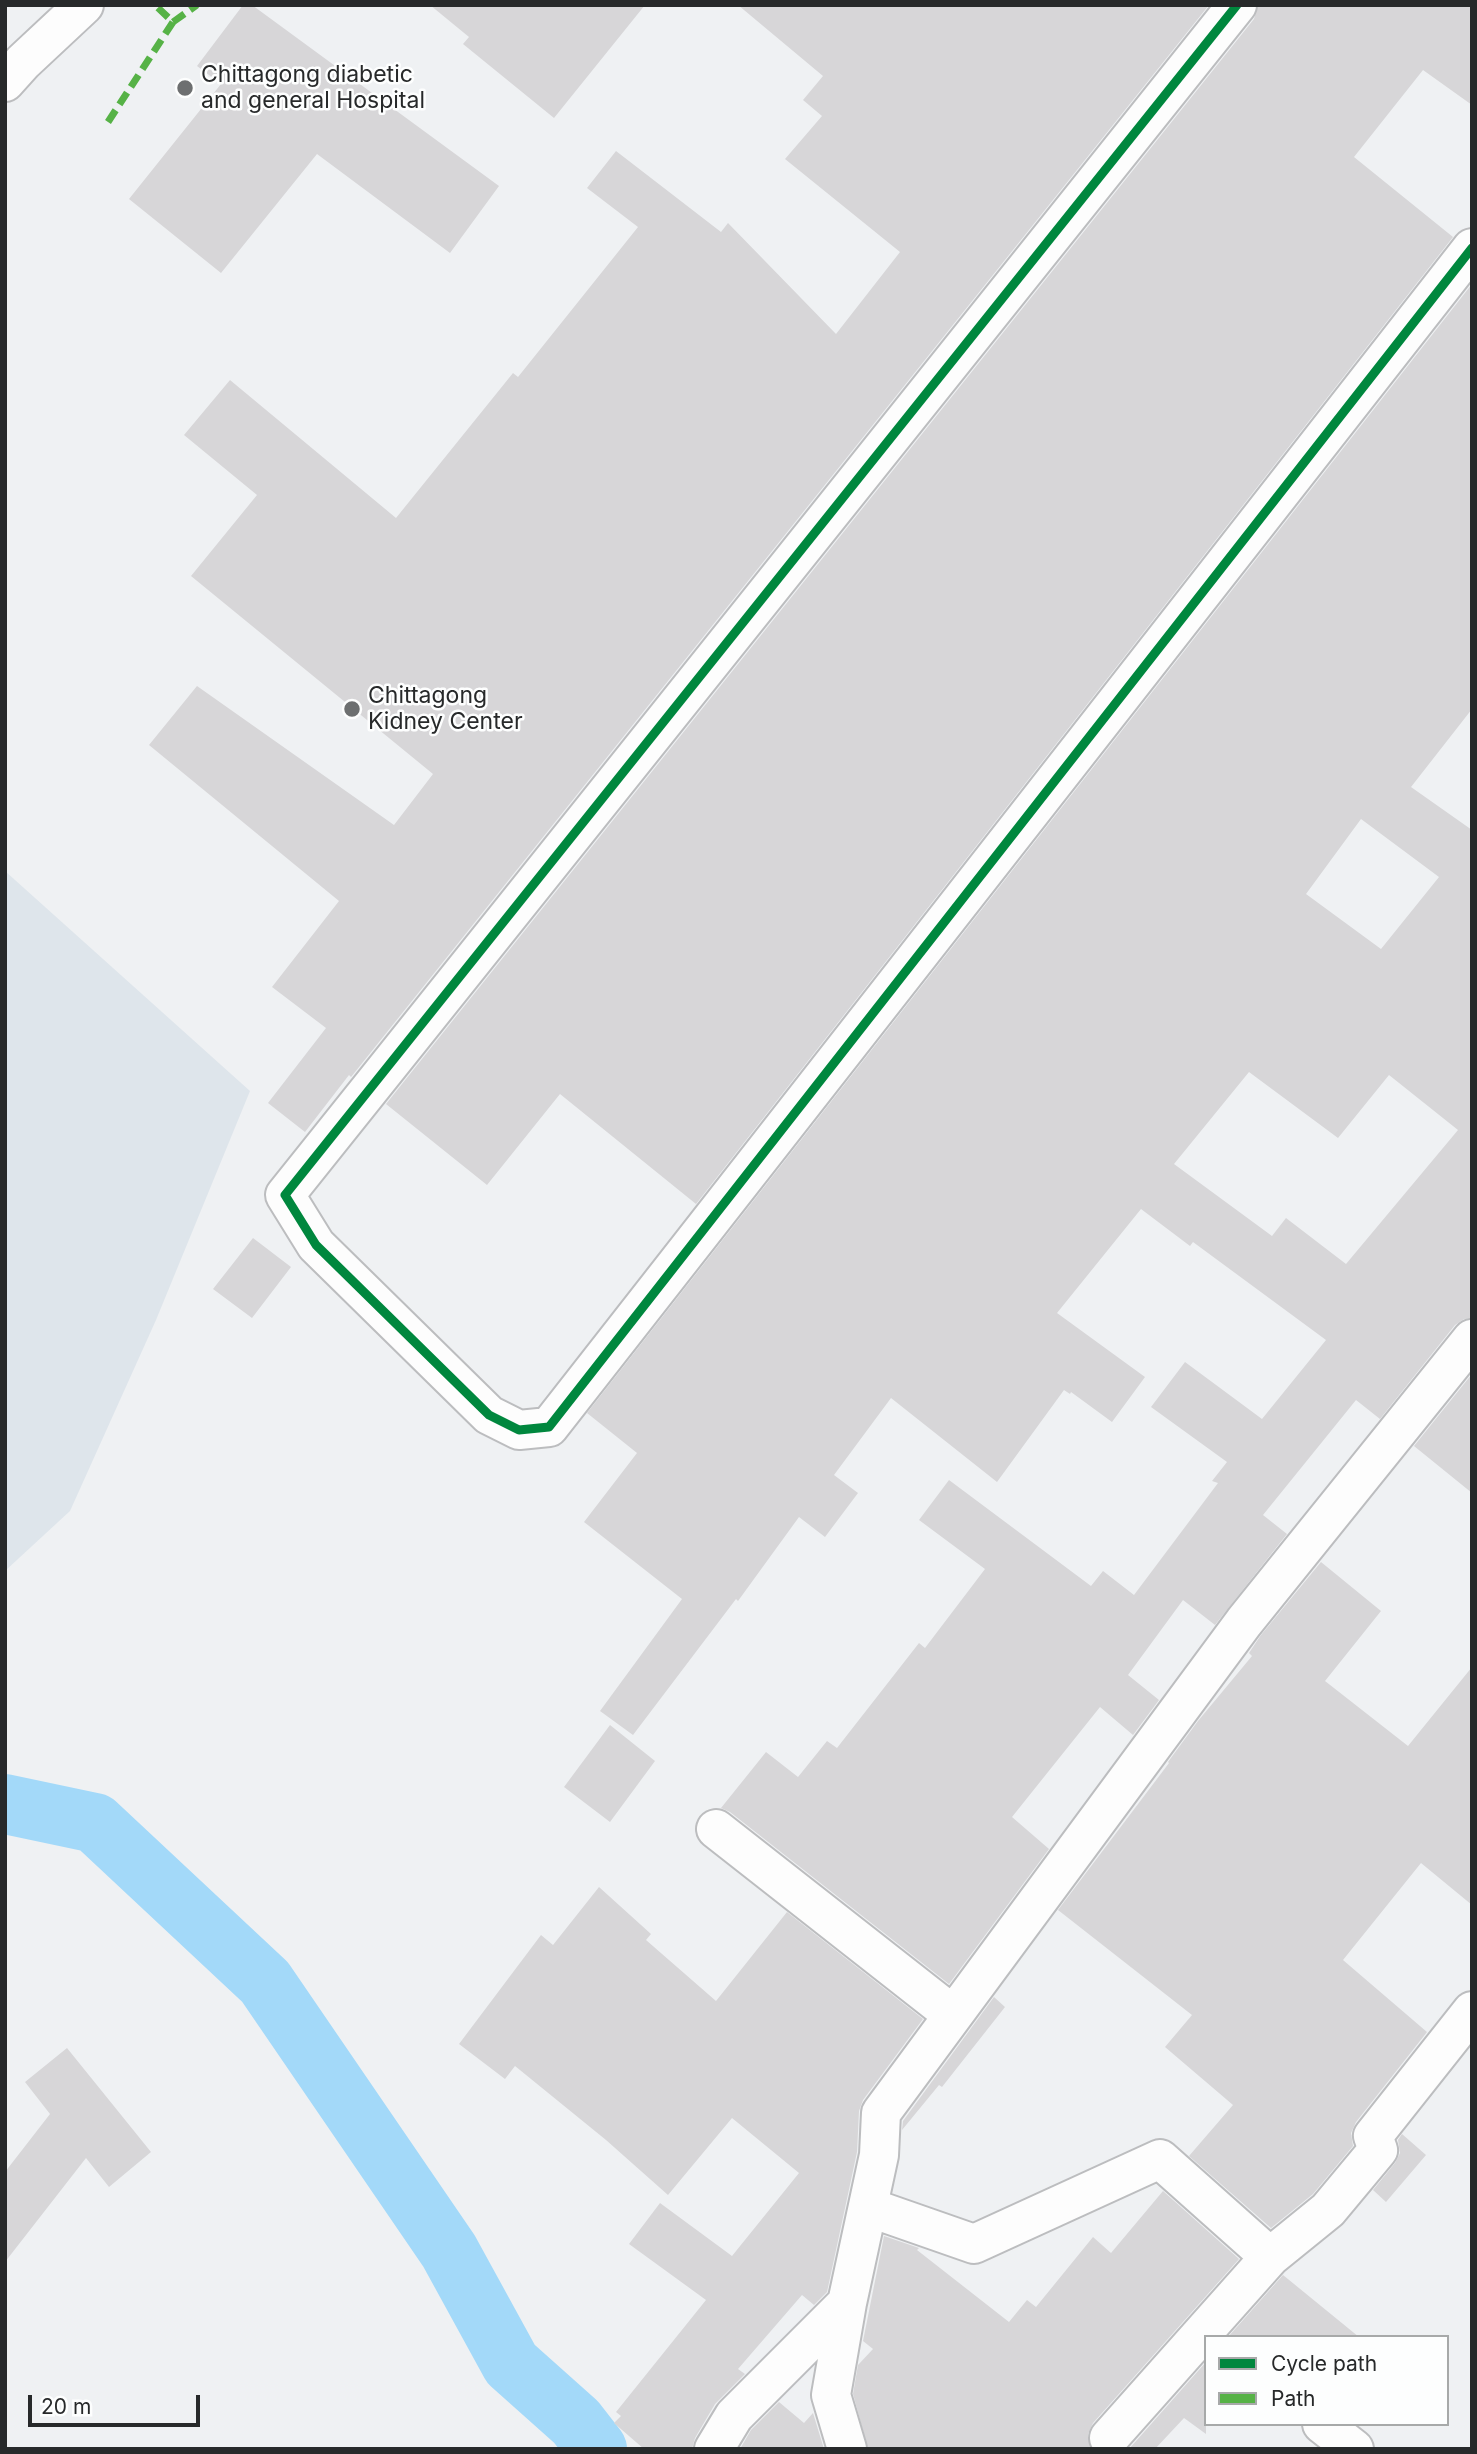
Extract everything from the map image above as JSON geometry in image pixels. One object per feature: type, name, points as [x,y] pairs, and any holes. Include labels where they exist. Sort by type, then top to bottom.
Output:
[{"type":"main road","points":[[5,82],[84,5]]},
{"type":"main road","points":[[1237,5],[285,1195],[316,1245],[489,1415],[519,1430],[549,1427],[1472,248]]},
{"type":"main road","points":[[847,2449],[831,2395],[847,2303],[879,2155],[881,2113],[1244,1622],[1472,1339]]},
{"type":"main road","points":[[716,1829],[953,2015]]},
{"type":"main road","points":[[1206,2335],[1270,2257],[1328,2210],[1378,2150],[1373,2136],[1472,2011]]},
{"type":"main road","points":[[868,2207],[974,2244],[1160,2159],[1270,2257]]},
{"type":"main road","points":[[714,2449],[734,2416],[847,2303]]},
{"type":"main road","points":[[1109,2438],[1204,2337]]},
{"type":"main road","points":[[1325,2426],[1354,2449]]},
{"type":"shaded area","points":[[5,871],[250,1091],[156,1320],[70,1511],[5,1571]]},
{"type":"building","points":[[243,5],[252,5],[499,186],[450,253],[317,154],[221,273],[129,199],[221,84],[197,66]]},
{"type":"building","points":[[430,5],[645,5],[554,118],[463,44],[469,37]]},
{"type":"building","points":[[738,5],[1209,5],[305,1132],[268,1103],[326,1028],[272,987],[339,901],[149,745],[197,686],[394,825],[433,774],[191,576],[257,495],[184,435],[230,380],[396,518],[513,373],[518,377],[638,227],[587,188],[616,151],[721,232],[728,223],[836,334],[900,252],[785,159],[822,116],[803,100],[823,76]]},
{"type":"building","points":[[1258,5],[1472,5],[1472,105],[1423,70],[1354,157],[1453,237],[696,1204],[560,1094],[487,1185],[386,1104],[1254,19]]},
{"type":"building","points":[[1472,284],[1472,709],[1411,787],[1472,830],[1472,1318],[1464,1319],[1455,1325],[1380,1419],[1356,1400],[1263,1515],[1287,1534],[1215,1625],[1183,1600],[1128,1675],[1159,1700],[1133,1735],[1100,1707],[1012,1817],[1049,1849],[949,1984],[730,1812],[721,1808],[766,1752],[798,1777],[827,1741],[837,1748],[919,1643],[925,1648],[985,1569],[919,1520],[949,1480],[1091,1586],[1103,1571],[1134,1595],[1218,1483],[1212,1481],[1227,1462],[1151,1407],[1185,1362],[1262,1419],[1326,1340],[1193,1242],[1190,1246],[1141,1209],[1057,1313],[1145,1377],[1112,1422],[1071,1392],[1070,1394],[1064,1390],[997,1482],[891,1398],[834,1475],[858,1493],[825,1537],[799,1517],[738,1601],[736,1599],[633,1735],[600,1711],[682,1599],[584,1522],[637,1453],[587,1413]],"holes":[[[1361,819],[1439,877],[1381,949],[1306,894]],[[1249,1072],[1338,1138],[1389,1075],[1458,1130],[1346,1264],[1286,1218],[1272,1236],[1174,1164]]]},
{"type":"building","points":[[253,1238],[291,1267],[252,1318],[213,1289]]},
{"type":"building","points":[[1472,1374],[1472,1493],[1414,1446]]},
{"type":"building","points":[[1321,1562],[1381,1611],[1325,1681],[1408,1746],[1472,1667],[1472,1905],[1421,1863],[1343,1960],[1427,2032],[1356,2122],[1351,2133],[1353,2146],[1313,2194],[1271,2228],[1189,2156],[1233,2105],[1165,2047],[1192,2015],[1058,1910],[1198,1721],[1252,1656],[1249,1653],[1261,1635]]},
{"type":"building","points":[[610,1725],[655,1761],[610,1822],[564,1787]]},
{"type":"building","points":[[599,1887],[651,1934],[646,1940],[716,2001],[787,1912],[923,2019],[863,2100],[859,2111],[857,2152],[827,2292],[814,2305],[802,2295],[738,2369],[745,2374],[715,2404],[695,2438],[692,2449],[644,2449],[614,2423],[621,2416],[616,2412],[706,2300],[629,2244],[660,2203],[732,2256],[799,2173],[732,2118],[668,2195],[515,2066],[505,2079],[459,2044],[541,1935],[553,1945]]},
{"type":"building","points":[[994,1997],[1005,2007],[942,2087],[939,2085],[902,2130],[903,2121]]},
{"type":"building","points":[[67,2048],[151,2152],[109,2187],[86,2158],[5,2262],[5,2172],[50,2114],[25,2082]]},
{"type":"building","points":[[1402,2134],[1426,2155],[1386,2202],[1373,2190],[1395,2163],[1400,2153],[1398,2140]]},
{"type":"building","points":[[1163,2191],[1239,2259],[1093,2423],[1088,2434],[1091,2449],[868,2449],[853,2394],[858,2365],[873,2349],[863,2341],[884,2236],[919,2248],[917,2250],[1009,2322],[1027,2300],[1036,2307],[1093,2237],[1111,2253]]},
{"type":"building","points":[[1283,2275],[1357,2335],[1230,2335]]},
{"type":"building","points":[[1204,2364],[1206,2434],[1184,2418],[1155,2449],[1129,2449]]},
{"type":"building","points":[[779,2402],[804,2423],[813,2413],[824,2449],[740,2449],[751,2430]]},
{"type":"waterway","points":[[5,1804],[95,1823],[265,1982],[449,2251],[511,2364],[576,2422],[597,2449]]},
{"type":"marked path","points":[[108,122],[173,22],[155,5]]},
{"type":"marked path","points":[[173,22],[197,5]]},
{"type":"cycle path","points":[[1237,5],[285,1195],[316,1245],[489,1415],[519,1430],[549,1427],[1472,248]]},
{"type":"place","name":"Chittagong diabetic and general Hospital","points":[[185,88]]},
{"type":"place","name":"Chittagong Kidney Center","points":[[352,709]]}]
